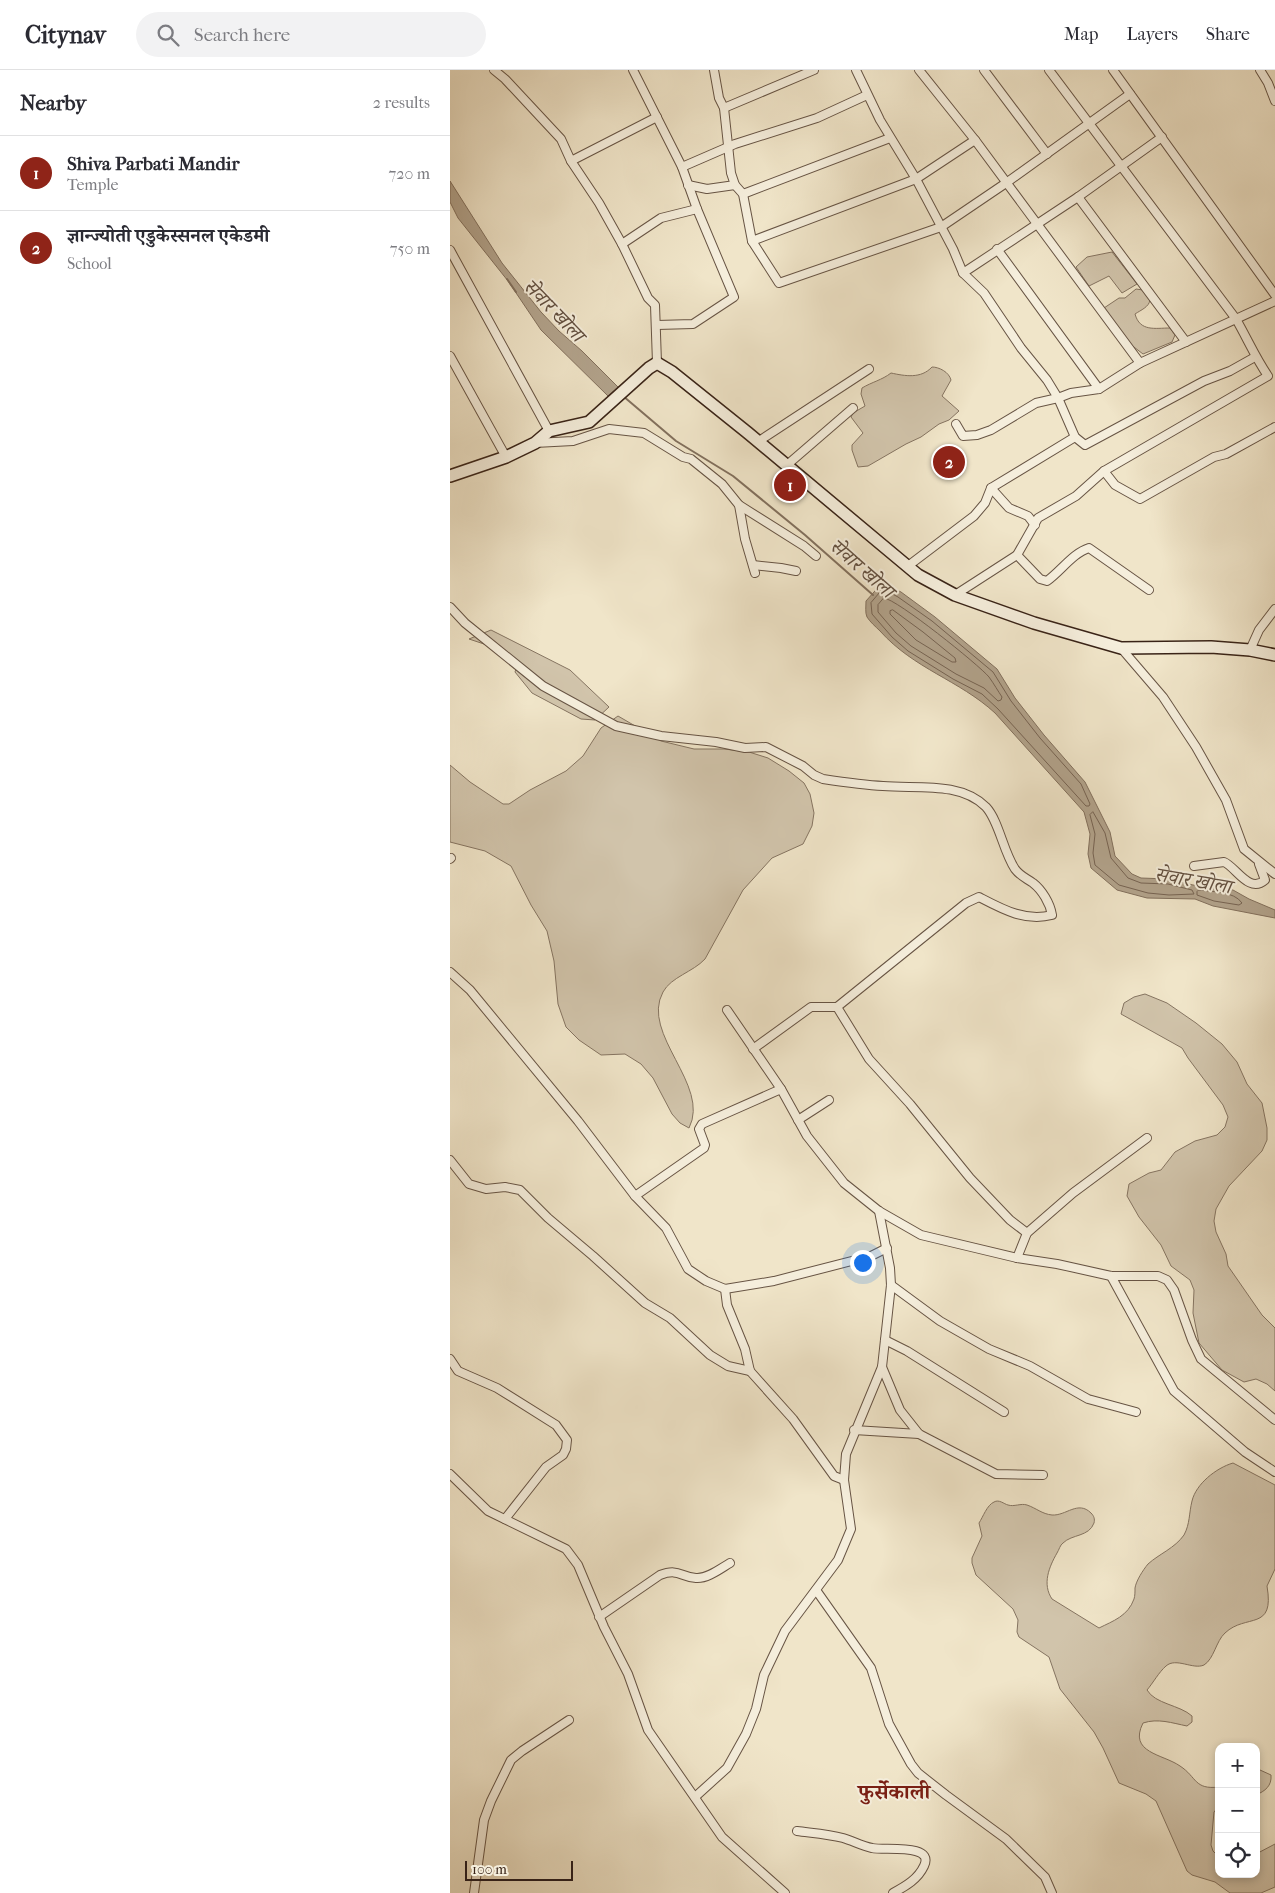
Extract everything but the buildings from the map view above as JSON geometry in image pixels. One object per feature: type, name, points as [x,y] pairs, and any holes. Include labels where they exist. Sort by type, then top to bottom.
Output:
[{"type":"street","points":[[450,476],[506,457],[535,443],[549,431],[589,422],[656,363],[657,325],[655,305],[648,298],[622,244],[599,203],[571,161],[561,139],[505,79],[494,70]]},
{"type":"street","points":[[633,70],[682,167],[697,209],[734,296],[692,324],[657,325]]},
{"type":"street","points":[[714,70],[719,98],[724,108],[731,173],[735,185],[743,194],[752,241],[779,283],[941,227],[1130,94]]},
{"type":"street","points":[[724,108],[814,70]]},
{"type":"street","points":[[856,70],[890,138],[916,179],[953,249],[963,273],[984,293],[1021,348],[1048,380],[1075,437],[1085,445],[1204,381],[1255,357]]},
{"type":"street","points":[[919,70],[975,140],[1140,363]]},
{"type":"street","points":[[984,70],[1047,154]]},
{"type":"street","points":[[955,595],[1017,556],[1038,518],[1076,496],[1104,471],[1268,376],[1255,357],[1236,319],[1049,70]]},
{"type":"street","points":[[1113,70],[1275,295]]},
{"type":"street","points":[[1260,70],[1268,83],[1275,101]]},
{"type":"street","points":[[682,167],[735,144],[817,118],[867,95]]},
{"type":"street","points":[[571,161],[657,117]]},
{"type":"street","points":[[963,273],[1078,197],[1162,137]]},
{"type":"street","points":[[743,194],[890,138]]},
{"type":"street","points":[[752,241],[916,179],[975,140]]},
{"type":"street","points":[[688,185],[707,189],[735,185]]},
{"type":"street","points":[[1078,197],[1186,342]]},
{"type":"street","points":[[622,244],[661,218],[697,209]]},
{"type":"street","points":[[997,249],[1099,388]]},
{"type":"street","points":[[450,250],[549,431]]},
{"type":"street","points":[[956,424],[963,436],[977,435],[991,430],[1036,403],[1071,393],[1099,388],[1140,363],[1275,301]]},
{"type":"street","points":[[450,356],[506,457]]},
{"type":"street","points":[[656,363],[672,372],[759,441],[918,575],[955,595],[1034,623],[1121,648],[1211,647],[1250,650],[1275,655]]},
{"type":"street","points":[[759,441],[869,369]]},
{"type":"street","points":[[787,465],[854,408]]},
{"type":"street","points":[[1104,471],[1115,485],[1140,500],[1214,457],[1226,454],[1275,428]]},
{"type":"street","points":[[535,443],[573,441],[609,429],[644,434],[683,457],[699,464],[722,484],[739,505],[804,546],[816,556]]},
{"type":"street","points":[[908,566],[974,516],[984,503],[991,488],[1075,437]]},
{"type":"street","points":[[991,488],[1009,508],[1028,516],[1035,525]]},
{"type":"street","points":[[739,505],[745,539],[754,569],[781,568],[796,571]]},
{"type":"street","points":[[1017,556],[1040,579],[1047,581],[1082,550],[1088,548],[1149,590]]},
{"type":"street","points":[[450,607],[465,623],[543,686],[616,726],[661,736],[716,742],[745,748],[766,747],[803,766],[814,775],[823,779],[885,786],[936,787],[967,796],[984,806],[992,815],[1002,843],[1015,868],[1021,876],[1040,890],[1051,907],[1052,915],[1017,915],[979,897],[966,903],[837,1007],[812,1007],[753,1049]]},
{"type":"street","points":[[1250,650],[1259,630],[1275,609]]},
{"type":"street","points":[[1121,648],[1163,697],[1196,747],[1226,800],[1244,849],[1275,874]]},
{"type":"street","points":[[1194,866],[1224,862],[1249,882],[1261,884],[1265,878],[1258,862]]},
{"type":"street","points":[[450,972],[470,990],[578,1122],[634,1196],[666,1228],[688,1268],[706,1281],[726,1289],[774,1281],[871,1256],[887,1248]]},
{"type":"street","points":[[837,1007],[869,1059],[910,1104],[970,1178],[1010,1220],[1027,1233]]},
{"type":"street","points":[[727,1010],[781,1089],[807,1136],[844,1183],[879,1211],[921,1235],[1017,1258],[1111,1276],[1158,1276],[1167,1280],[1174,1290],[1192,1340],[1202,1359],[1275,1420]]},
{"type":"street","points":[[634,1196],[704,1148],[705,1145],[700,1129],[702,1124],[781,1089]]},
{"type":"street","points":[[798,1120],[829,1100]]},
{"type":"street","points":[[1017,1258],[1027,1233],[1073,1193],[1147,1138]]},
{"type":"street","points":[[450,1160],[469,1184],[486,1188],[505,1187],[520,1190],[548,1218],[645,1303],[670,1318],[710,1355],[728,1366],[750,1371]]},
{"type":"street","points":[[695,1797],[726,1768],[746,1734],[756,1709],[764,1675],[786,1631],[838,1560],[851,1529],[844,1480],[846,1454],[854,1430],[882,1367],[891,1285],[887,1248],[879,1211]]},
{"type":"street","points":[[1111,1276],[1174,1391],[1245,1452],[1275,1472]]},
{"type":"street","points":[[891,1285],[940,1321],[989,1349],[1030,1366],[1088,1399],[1136,1412]]},
{"type":"street","points":[[726,1289],[727,1305],[745,1349],[750,1371],[793,1419],[834,1476],[844,1480]]},
{"type":"street","points":[[885,1340],[907,1351],[1004,1412]]},
{"type":"street","points":[[450,1359],[458,1371],[497,1388],[556,1425],[567,1440],[563,1455],[546,1467],[505,1519]]},
{"type":"street","points":[[882,1367],[900,1410],[919,1434]]},
{"type":"street","points":[[854,1430],[919,1434],[996,1474],[1043,1475]]},
{"type":"street","points":[[450,1474],[488,1511],[566,1549],[578,1566],[599,1616],[628,1674],[648,1730],[722,1837],[785,1893]]},
{"type":"street","points":[[599,1616],[660,1575],[669,1571],[680,1572],[695,1578],[703,1577],[730,1563]]},
{"type":"street","points":[[816,1590],[871,1668],[889,1724],[918,1773],[1013,1845],[1045,1877],[1052,1893]]},
{"type":"street","points":[[474,1893],[484,1820],[511,1760],[569,1720]]},
{"type":"street","points":[[797,1831],[841,1838],[875,1849],[910,1850],[924,1854],[926,1863],[922,1871],[911,1883],[893,1893]]},
{"type":"shaded area","points":[[1112,252],[1137,284],[1122,293],[1109,276],[1089,286],[1076,267],[1087,257]]},
{"type":"shaded area","points":[[1136,289],[1143,290],[1150,300],[1146,306],[1135,314],[1140,324],[1149,328],[1170,328],[1175,335],[1172,342],[1143,354],[1130,344],[1104,308],[1119,298],[1125,298]]},
{"type":"shaded area","points":[[932,367],[943,370],[950,377],[951,380],[942,396],[959,411],[949,420],[939,424],[921,437],[868,466],[858,467],[852,445],[863,433],[851,417],[853,413],[865,406],[861,394],[862,388],[891,373],[907,376],[918,375]]},
{"type":"shaded area","points":[[491,630],[570,670],[609,707],[595,720],[581,719],[532,693],[515,672],[518,662],[501,647],[469,639]]},
{"type":"shaded area","points":[[618,716],[661,741],[694,749],[724,749],[749,752],[768,758],[804,783],[810,794],[814,813],[812,826],[803,844],[772,858],[743,890],[705,959],[671,982],[663,992],[658,1008],[660,1025],[691,1095],[693,1112],[689,1128],[680,1123],[672,1114],[653,1078],[641,1064],[625,1054],[601,1055],[579,1040],[566,1027],[558,1004],[554,961],[547,931],[511,866],[485,851],[450,842],[450,765],[470,782],[503,804],[509,804],[530,790],[566,771],[583,756],[601,728]]},
{"type":"shaded area","points":[[1145,994],[1167,1003],[1222,1044],[1237,1062],[1247,1084],[1262,1103],[1267,1128],[1267,1140],[1262,1151],[1229,1186],[1216,1209],[1214,1221],[1216,1232],[1226,1254],[1228,1266],[1262,1315],[1275,1328],[1275,1391],[1267,1384],[1256,1379],[1244,1382],[1222,1370],[1199,1343],[1193,1313],[1194,1290],[1190,1280],[1171,1266],[1161,1245],[1139,1217],[1127,1196],[1129,1184],[1149,1173],[1161,1170],[1175,1152],[1195,1141],[1217,1135],[1225,1127],[1228,1117],[1223,1105],[1182,1048],[1121,1014],[1124,1003],[1134,997]]},
{"type":"shaded area","points":[[1233,1463],[1275,1485],[1275,1569],[1267,1586],[1267,1610],[1263,1616],[1233,1627],[1225,1633],[1210,1659],[1204,1665],[1195,1666],[1175,1663],[1163,1668],[1147,1690],[1156,1698],[1187,1712],[1192,1716],[1192,1722],[1187,1726],[1160,1721],[1143,1723],[1140,1741],[1149,1751],[1186,1770],[1200,1785],[1215,1787],[1215,1811],[1211,1845],[1215,1853],[1215,1878],[1260,1878],[1260,1852],[1275,1844],[1275,1887],[1261,1893],[1230,1893],[1215,1882],[1192,1875],[1187,1871],[1156,1801],[1146,1794],[1119,1783],[1094,1732],[1060,1689],[1049,1657],[1019,1637],[1017,1632],[1018,1620],[1013,1609],[976,1575],[972,1563],[972,1558],[982,1536],[979,1523],[987,1508],[996,1501],[1010,1505],[1027,1505],[1052,1515],[1077,1508],[1086,1509],[1093,1515],[1094,1523],[1092,1528],[1061,1545],[1049,1570],[1047,1587],[1052,1599],[1099,1628],[1115,1620],[1128,1610],[1134,1599],[1137,1582],[1146,1566],[1176,1544],[1184,1535],[1194,1495],[1202,1483],[1227,1465]]},
{"type":"shaded area","points":[[1260,1770],[1271,1775],[1267,1788],[1260,1793]]},
{"type":"water","points":[[450,181],[502,263],[541,312],[619,388],[608,396],[541,330],[508,281],[458,218],[450,202]]},
{"type":"water","points":[[882,583],[901,592],[935,617],[997,669],[1015,698],[1085,782],[1110,832],[1115,856],[1132,874],[1141,878],[1168,879],[1193,885],[1233,890],[1275,910],[1275,918],[1213,906],[1195,899],[1147,898],[1117,890],[1091,868],[1088,854],[1090,834],[1084,812],[995,713],[967,692],[907,655],[868,619],[866,601]]},
{"type":"waterway","name":"सेवार खोला","points":[[507,279],[516,292]]},
{"type":"waterway","name":"सेवार खोला","points":[[623,396],[676,441],[733,476],[805,535],[873,595]]},
{"type":"place","name":"ज्ञान्ज्योती एडुकेस्सनल एकेडमी","points":[[949,462]]},
{"type":"place","name":"Shiva Parbati Mandir","points":[[790,485]]},
{"type":"district","name":"फुर्सेकाली","points":[[894,1792]]}]
